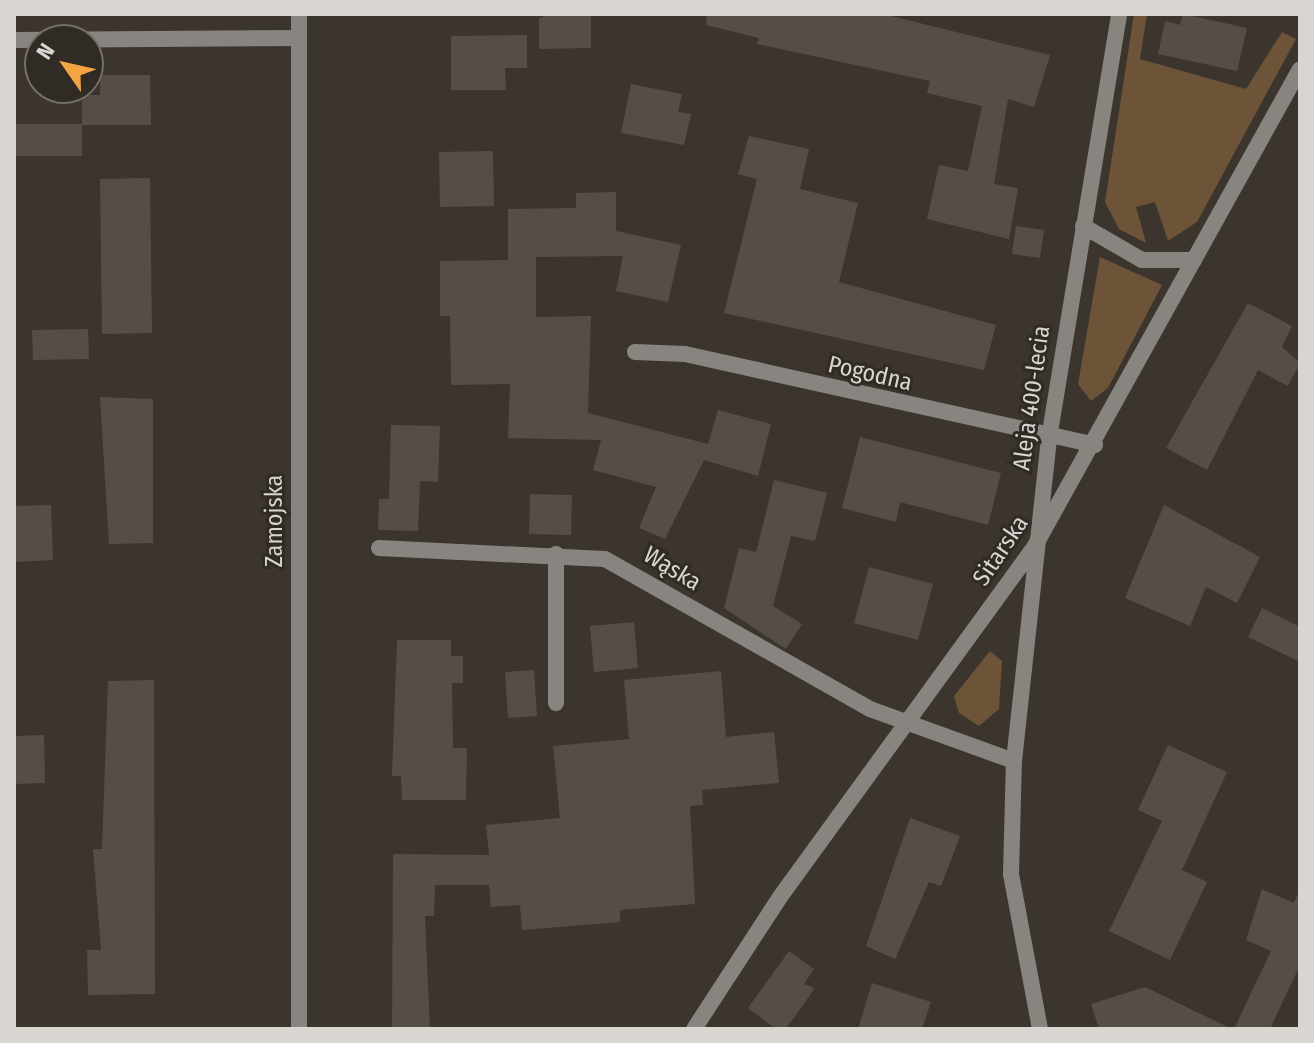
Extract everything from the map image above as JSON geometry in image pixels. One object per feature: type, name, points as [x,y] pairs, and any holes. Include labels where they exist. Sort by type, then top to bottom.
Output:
[{"type":"street","name":"Zamojska","points":[[299,14],[299,1029]]},
{"type":"street","name":"Aleja 400-lecia","points":[[1040,1029],[1011,874],[1014,761],[1049,438],[1117,14]]},
{"type":"street","points":[[14,40],[299,38]]},
{"type":"street","name":"Sitarska","points":[[694,1029],[780,897],[915,721],[1036,544],[1095,445],[1300,69]]},
{"type":"street","points":[[1083,226],[1142,260],[1194,260]]},
{"type":"street","name":"Pogodna","points":[[635,352],[685,354],[1049,438],[1095,445]]},
{"type":"street","name":"Wąska","points":[[379,548],[556,554],[605,559],[870,709],[915,721],[1014,761]]},
{"type":"street","points":[[556,554],[556,703]]},
{"type":"shaded area","points":[[1134,14],[1147,14],[1140,59],[1246,89],[1282,32],[1296,39],[1197,222],[1168,241],[1155,202],[1136,207],[1146,243],[1119,229],[1105,202]]},
{"type":"shaded area","points":[[1100,257],[1162,285],[1108,388],[1091,401],[1078,384]]},
{"type":"shaded area","points":[[990,651],[1002,661],[999,709],[979,726],[959,713],[954,696]]},
{"type":"building","points":[[548,14],[591,14],[591,48],[539,49],[539,19]]},
{"type":"building","points":[[707,14],[883,14],[1050,55],[1034,107],[1008,99],[994,184],[1018,188],[1009,239],[927,219],[939,165],[968,171],[982,106],[927,93],[930,81],[757,44],[759,38],[706,25]]},
{"type":"building","points":[[1183,14],[1247,28],[1237,71],[1158,54],[1165,21],[1180,25]]},
{"type":"building","points":[[527,35],[527,68],[505,68],[506,90],[451,90],[451,36]]},
{"type":"building","points":[[104,75],[150,75],[151,125],[82,125],[82,104],[104,104]]},
{"type":"building","points":[[631,84],[682,94],[678,112],[691,114],[684,145],[621,133]]},
{"type":"building","points":[[14,124],[82,124],[82,156],[14,156]]},
{"type":"building","points":[[749,136],[809,149],[800,189],[858,203],[839,282],[996,325],[984,370],[724,313],[757,179],[738,174]]},
{"type":"building","points":[[493,151],[494,206],[440,207],[439,152]]},
{"type":"building","points":[[150,178],[152,333],[102,334],[100,179]]},
{"type":"building","points":[[616,192],[616,231],[681,245],[668,302],[616,291],[623,256],[536,257],[536,317],[591,316],[588,413],[708,444],[718,410],[771,424],[758,476],[704,460],[665,539],[639,528],[656,487],[593,470],[601,440],[508,438],[510,384],[451,385],[450,316],[440,316],[440,261],[508,260],[508,209],[576,208],[576,193]]},
{"type":"building","points":[[1016,226],[1044,230],[1040,258],[1012,254]]},
{"type":"building","points":[[1248,303],[1292,326],[1282,347],[1300,363],[1288,386],[1258,370],[1207,470],[1166,448]]},
{"type":"building","points":[[88,329],[89,359],[33,360],[32,330]]},
{"type":"building","points":[[100,397],[153,399],[153,543],[109,544]]},
{"type":"building","points":[[391,425],[440,426],[438,482],[420,481],[418,531],[378,530],[379,499],[389,499]]},
{"type":"building","points":[[860,437],[1001,473],[988,525],[900,502],[896,522],[842,508]]},
{"type":"building","points":[[774,480],[827,493],[815,541],[791,536],[773,606],[802,624],[786,649],[724,608],[739,548],[756,552]]},
{"type":"building","points":[[530,494],[572,495],[571,535],[529,534]]},
{"type":"building","points":[[51,505],[53,560],[14,562],[14,506]]},
{"type":"building","points":[[1164,505],[1260,557],[1237,603],[1206,587],[1190,626],[1125,598]]},
{"type":"building","points":[[869,567],[933,584],[918,640],[854,623]]},
{"type":"building","points":[[1262,608],[1300,627],[1300,662],[1248,637]]},
{"type":"building","points":[[634,622],[638,668],[594,672],[590,626]]},
{"type":"building","points":[[397,640],[451,640],[451,656],[463,656],[463,683],[452,683],[453,748],[467,748],[466,800],[402,800],[401,776],[392,776]]},
{"type":"building","points":[[534,670],[537,716],[508,718],[505,672]]},
{"type":"building","points":[[721,671],[726,737],[774,732],[779,783],[702,790],[703,805],[690,806],[695,904],[620,910],[620,922],[522,930],[520,905],[491,907],[489,885],[435,885],[434,916],[425,916],[430,1029],[392,1029],[393,854],[489,855],[486,825],[560,818],[553,746],[629,739],[624,680]]},
{"type":"building","points":[[154,680],[155,994],[88,995],[87,950],[101,950],[93,849],[102,849],[108,681]]},
{"type":"building","points":[[44,735],[45,783],[14,784],[14,736]]},
{"type":"building","points":[[1168,745],[1227,772],[1182,870],[1207,882],[1170,960],[1109,931],[1162,821],[1138,810]]},
{"type":"building","points":[[910,818],[960,836],[941,886],[929,882],[895,959],[866,946]]},
{"type":"building","points":[[1262,889],[1294,903],[1300,889],[1300,965],[1270,1029],[1234,1029],[1271,951],[1246,940]]},
{"type":"building","points":[[789,951],[814,969],[804,984],[815,988],[786,1029],[776,1029],[748,1008]]},
{"type":"building","points":[[872,983],[931,1002],[922,1029],[858,1029]]},
{"type":"building","points":[[1145,987],[1232,1029],[1099,1029],[1091,1004]]}]
